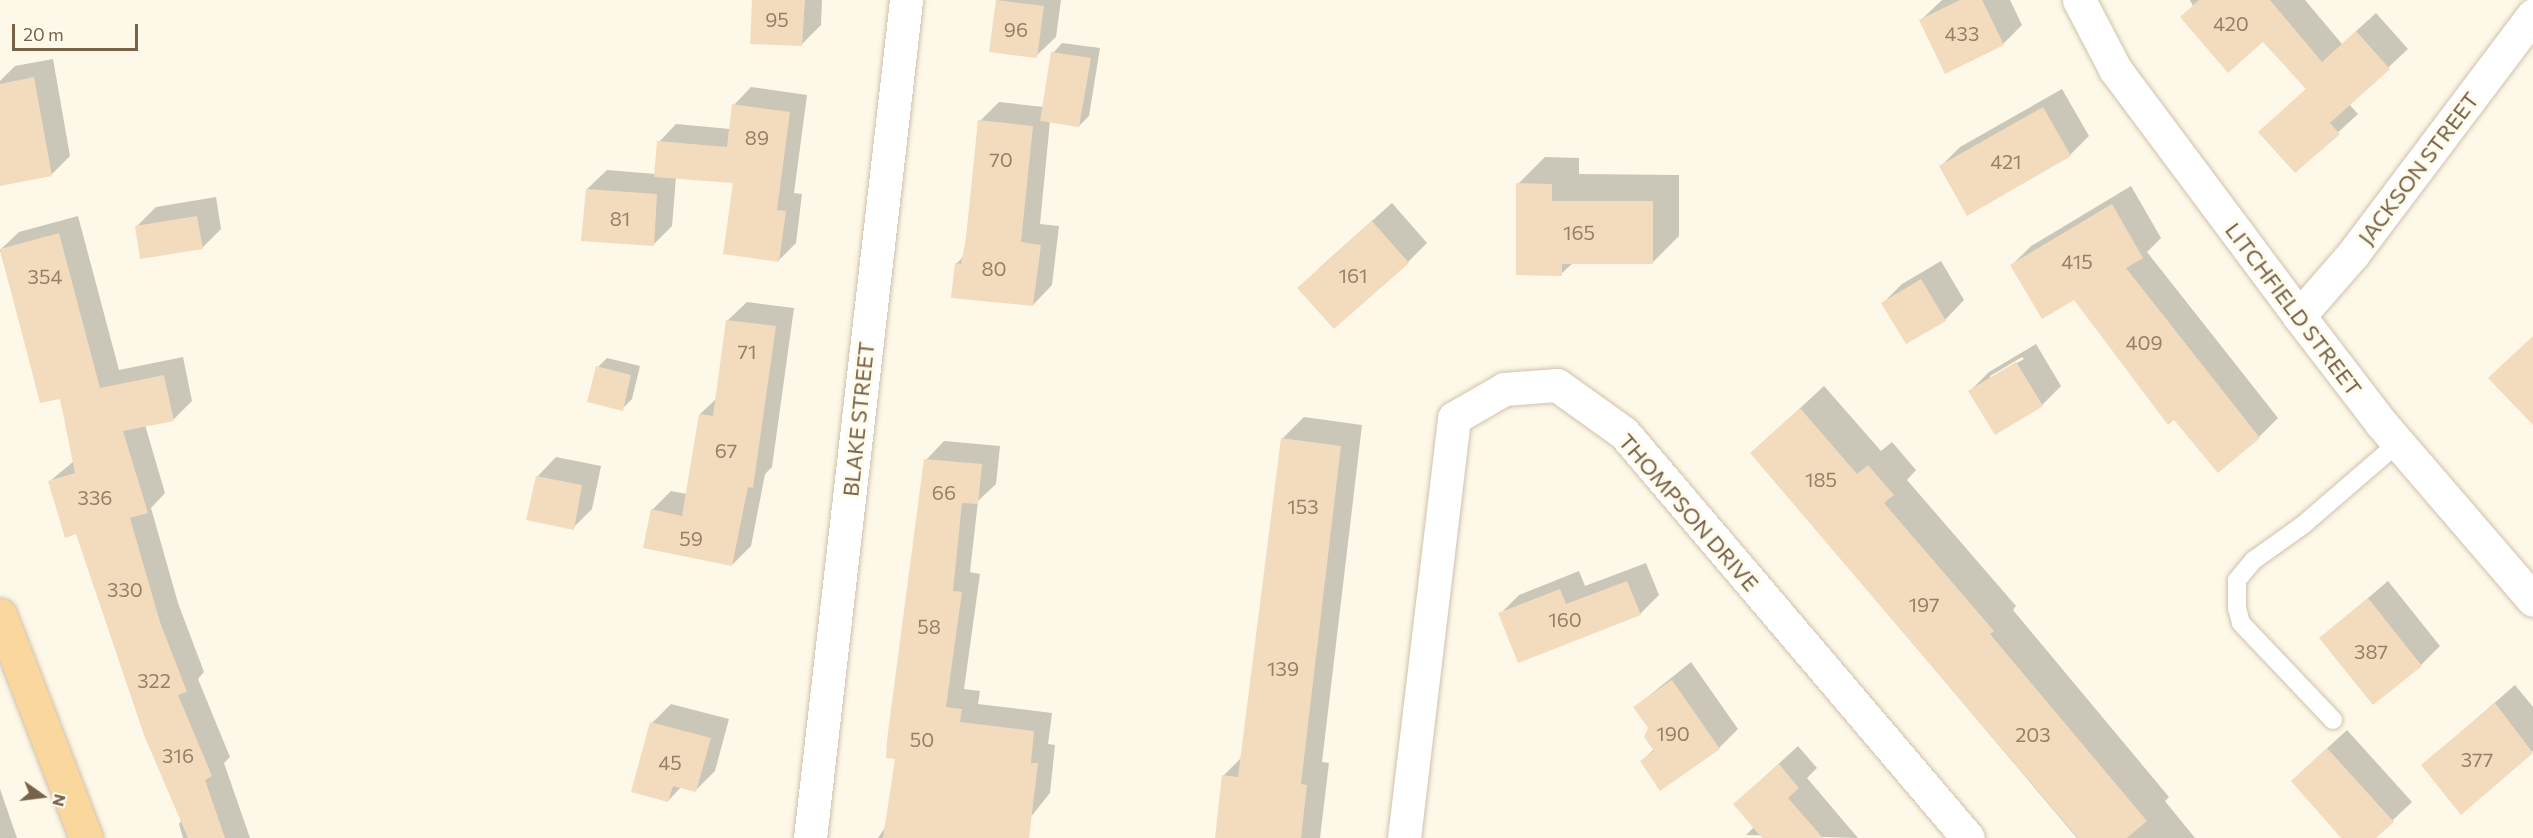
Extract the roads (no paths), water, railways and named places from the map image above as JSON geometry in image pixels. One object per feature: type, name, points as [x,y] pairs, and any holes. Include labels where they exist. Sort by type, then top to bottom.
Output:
[{"type":"highway","points":[[0,615],[86,838]]},
{"type":"street","name":"BLAKE STREET","points":[[810,838],[906,0]]},
{"type":"street","name":"LITCHFIELD STREET","points":[[2079,0],[2115,69],[2299,316],[2398,442],[2533,600]]},
{"type":"street","name":"JACKSON STREET","points":[[2299,316],[2353,254],[2533,15]]},
{"type":"street","name":"THOMPSON DRIVE","points":[[1404,838],[1454,418],[1504,389],[1557,386],[1623,433],[1968,838]]},
{"type":"lane","points":[[2333,720],[2241,623],[2237,608],[2237,580],[2254,560],[2303,525],[2398,442]]}]
